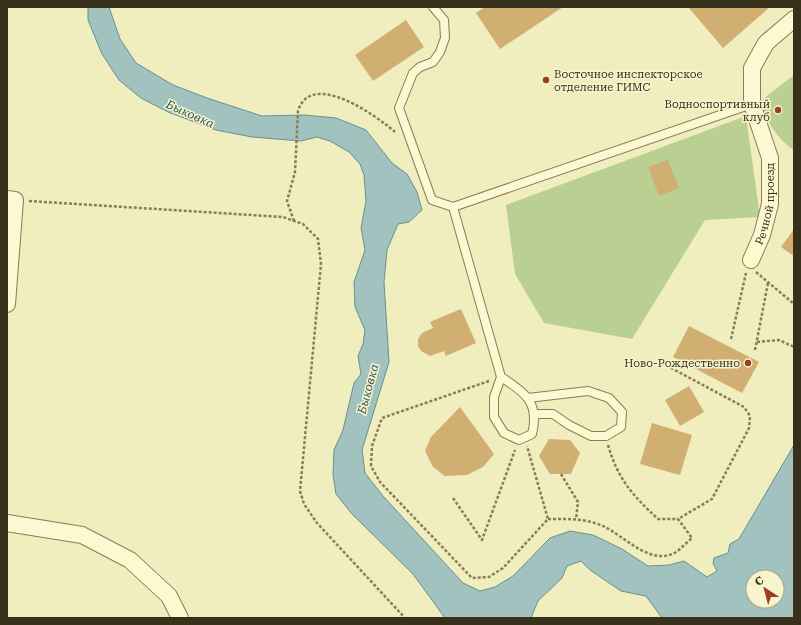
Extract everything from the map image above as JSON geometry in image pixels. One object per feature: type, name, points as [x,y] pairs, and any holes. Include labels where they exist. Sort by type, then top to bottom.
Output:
[{"type":"street","name":"Речной проезд","points":[[749,263],[762,235],[770,204],[770,158],[752,104],[752,68],[766,43],[794,20]]},
{"type":"street","points":[[7,304],[11,199]]},
{"type":"street","points":[[7,523],[82,535],[130,560],[169,596],[180,618]]},
{"type":"lane","points":[[434,7],[444,20],[445,38],[440,52],[432,62],[420,67],[413,73],[399,108],[432,200],[453,207],[752,104]]},
{"type":"lane","points":[[453,207],[501,376],[494,397],[494,417],[504,433],[521,439],[532,434],[535,421],[534,406],[514,384],[501,376]]},
{"type":"lane","points":[[528,398],[588,391],[609,398],[622,412],[621,427],[606,436],[591,436],[569,425],[553,414],[535,414]]},
{"type":"path","points":[[294,221],[286,201],[295,172],[298,111],[300,105],[310,96],[326,94],[344,99],[386,124],[413,145]]},
{"type":"path","points":[[11,199],[283,217],[302,224],[318,239],[321,264],[300,491],[304,504],[317,523],[404,618]]},
{"type":"path","points":[[749,263],[768,283],[794,304]]},
{"type":"path","points":[[731,339],[749,263]]},
{"type":"path","points":[[755,350],[768,283]]},
{"type":"path","points":[[757,342],[779,340],[794,347]]},
{"type":"path","points":[[606,436],[615,468],[636,500],[658,520],[678,519],[712,499],[750,428],[750,416],[744,407],[658,361]]},
{"type":"path","points":[[501,376],[382,418],[372,446],[371,466],[380,482],[472,578],[490,577],[503,568],[548,519],[576,519],[605,527],[638,548],[660,557],[676,552],[692,538],[678,519]]},
{"type":"path","points":[[521,439],[548,519]]},
{"type":"path","points":[[453,498],[482,540],[521,439]]},
{"type":"path","points":[[561,474],[578,502],[576,519]]},
{"type":"green space","name":"Водноспортивный клуб","points":[[794,75],[794,150],[783,141],[773,129],[759,102]]},
{"type":"green space","points":[[746,116],[760,217],[705,220],[632,339],[544,323],[515,274],[506,205]]},
{"type":"water","name":"Быковка","points":[[88,7],[109,7],[120,39],[136,63],[173,85],[262,116],[305,115],[336,118],[366,130],[392,163],[407,174],[417,192],[422,210],[409,222],[398,224],[387,250],[384,282],[389,362],[362,450],[365,473],[383,496],[463,583],[480,591],[495,587],[513,576],[550,538],[570,531],[593,535],[622,549],[648,566],[669,565],[684,561],[707,577],[717,571],[713,563],[714,558],[728,553],[730,544],[739,539],[794,445],[794,618],[662,618],[646,596],[621,591],[590,570],[581,561],[567,566],[562,578],[538,601],[531,618],[445,618],[413,574],[352,514],[336,494],[333,475],[334,450],[343,430],[354,383],[361,374],[358,356],[363,344],[365,330],[355,307],[354,282],[365,250],[361,228],[366,201],[364,175],[360,164],[349,152],[330,141],[317,137],[301,141],[252,137],[216,130],[168,112],[141,98],[119,80],[102,54],[88,20]]},
{"type":"building","points":[[485,7],[563,7],[500,49],[476,13]]},
{"type":"building","points":[[688,7],[770,7],[723,48]]},
{"type":"building","points":[[406,20],[424,47],[373,81],[355,55]]},
{"type":"building","points":[[668,160],[679,188],[659,196],[648,167]]},
{"type":"building","points":[[794,229],[794,256],[781,247]]},
{"type":"building","points":[[461,309],[476,343],[446,356],[444,351],[430,356],[421,351],[418,346],[418,339],[422,333],[433,328],[430,322]]},
{"type":"building","points":[[689,326],[759,362],[742,393],[673,357]]},
{"type":"building","points":[[689,386],[704,412],[680,426],[665,400]]},
{"type":"building","points":[[460,407],[494,454],[483,467],[467,475],[445,476],[433,467],[425,451],[431,437]]},
{"type":"building","points":[[652,423],[692,435],[680,475],[640,464]]},
{"type":"building","points":[[549,439],[570,440],[580,453],[571,474],[550,474],[539,456]]},
{"type":"place","name":"Восточное инспекторское отделение ГИМС","points":[[546,80]]},
{"type":"place","name":"Водноспортивный клуб","points":[[778,110]]},
{"type":"place","name":"Ново-Рождественно","points":[[748,363]]}]
